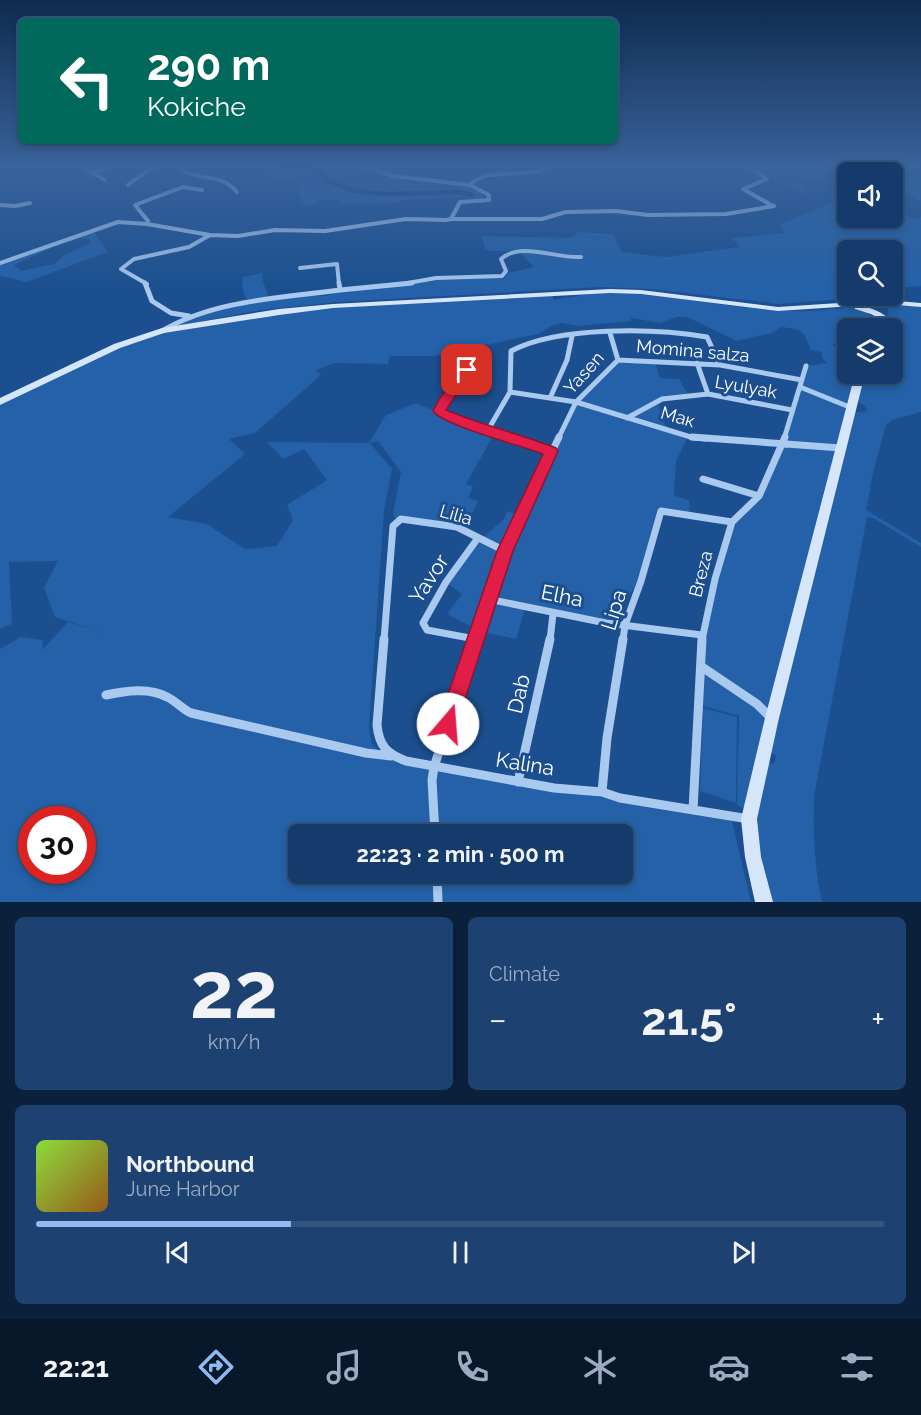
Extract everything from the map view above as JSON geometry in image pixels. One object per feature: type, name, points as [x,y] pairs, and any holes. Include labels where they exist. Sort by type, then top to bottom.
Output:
[{"type":"street","points":[[137,207],[148,221],[147,224]]},
{"type":"street","points":[[451,219],[457,207]]},
{"type":"street","points":[[0,263],[118,222],[147,224],[210,235],[238,236],[275,230],[325,231],[406,219],[531,219],[566,212],[616,211],[648,215],[726,214],[767,207]]},
{"type":"street","points":[[195,316],[178,316],[171,313],[152,301],[147,284],[121,270],[126,264],[141,257],[189,247],[210,235]]},
{"type":"street","points":[[162,331],[169,326],[225,306],[340,290],[406,284],[436,278],[502,276],[506,271],[501,259],[512,252],[546,254],[554,257],[581,257]]},
{"type":"street","points":[[300,268],[337,264],[340,290]]},
{"type":"street","points":[[0,402],[117,346],[162,331],[322,307],[554,293],[641,292],[778,309],[837,306]]},
{"type":"street","points":[[903,304],[921,305]]},
{"type":"street","points":[[852,306],[865,308],[883,318]]},
{"type":"street","points":[[488,430],[510,392],[511,351],[517,346],[572,336],[651,330],[705,336],[710,340],[720,365]]},
{"type":"street","name":"Yasen","points":[[434,824],[432,780],[434,767],[505,551],[576,402],[618,360],[610,333]]},
{"type":"street","points":[[550,398],[567,360],[572,336]]},
{"type":"street","points":[[484,359],[467,370],[440,408],[441,413],[551,451]]},
{"type":"street","name":"Momina salza","points":[[618,360],[720,365],[801,384],[852,408]]},
{"type":"street","points":[[696,363],[708,394]]},
{"type":"street","name":"Breza","points":[[693,810],[702,635],[727,534],[732,522],[759,496],[783,443],[806,366]]},
{"type":"street","points":[[764,902],[753,858],[748,819],[858,384]]},
{"type":"street","name":"Мак","points":[[510,392],[576,402],[694,438],[841,448]]},
{"type":"street","name":"Lyulyak","points":[[627,418],[662,399],[708,394],[792,410]]},
{"type":"street","points":[[703,479],[759,496]]},
{"type":"street","name":"Lipa","points":[[602,792],[607,738],[625,625],[641,581],[661,511],[732,522]]},
{"type":"street","name":"Lilia","points":[[392,756],[383,748],[378,737],[377,725],[393,526],[396,522],[406,519],[457,527],[505,551]]},
{"type":"street","name":"Yavor","points":[[475,639],[433,631],[423,627],[423,623],[446,582],[478,538]]},
{"type":"street","name":"Elha","points":[[488,600],[553,614],[702,635]]},
{"type":"street","name":"Dab","points":[[518,782],[550,638],[553,614]]},
{"type":"street","points":[[702,667],[757,704],[772,718]]},
{"type":"street","name":"Kalina","points":[[106,695],[126,690],[160,693],[191,713],[366,753],[392,756],[434,767],[518,782],[602,792],[620,798],[748,819]]},
{"type":"street","points":[[437,884],[438,902]]},
{"type":"shaded area","points":[[821,207],[837,207],[837,228],[903,228],[903,215],[915,219],[921,217],[921,286],[903,287],[903,240],[837,240],[837,299],[779,304],[650,289],[600,287],[337,302],[260,310],[177,326],[187,317],[206,315],[224,305],[248,301],[243,292],[242,277],[263,273],[262,278],[268,295],[266,299],[303,294],[326,296],[347,288],[436,278],[483,276],[504,279],[508,273],[534,267],[519,251],[485,249],[482,236],[570,238],[579,232],[613,234],[622,252],[665,257],[740,247],[732,238],[784,233],[779,225]]},
{"type":"shaded area","points":[[93,230],[107,252],[27,282],[0,276],[0,263]],"holes":[[[80,238],[90,239],[91,243],[65,255],[54,264],[21,271],[14,265],[58,245]]]},
{"type":"shaded area","points":[[553,293],[553,300],[617,293],[788,311],[853,308],[874,318],[837,318],[837,343],[832,344],[837,350],[837,384],[857,384],[750,812],[737,805],[739,716],[700,705],[702,635],[732,522],[761,493],[783,443],[806,366],[827,363],[822,358],[822,352],[811,350],[802,332],[781,327],[772,333],[737,341],[687,317],[677,317],[660,323],[631,318],[631,321],[578,326],[562,323],[551,326],[538,334],[434,356],[390,356],[388,364],[335,363],[316,370],[321,375],[255,433],[229,439],[245,454],[168,517],[207,524],[245,549],[277,546],[293,520],[287,505],[327,480],[304,449],[283,459],[267,442],[369,443],[386,415],[416,403],[479,429],[495,432],[466,484],[473,487],[468,498],[478,501],[465,530],[442,524],[396,522],[393,514],[401,472],[378,441],[370,443],[392,469],[384,511],[369,728],[372,744],[387,758],[438,772],[731,817],[751,902],[0,902],[0,649],[21,637],[43,640],[42,650],[68,622],[104,633],[55,617],[44,588],[58,561],[9,562],[12,624],[0,629],[0,405],[124,345],[163,333],[248,318],[328,308]]},
{"type":"shaded area","points":[[887,306],[921,307],[921,412],[892,420],[886,425],[866,510],[921,543],[921,547],[873,518],[867,517],[814,796],[815,849],[822,902],[771,902],[757,849],[755,824],[766,761],[774,764],[776,756],[770,752],[855,413],[867,411],[865,406],[857,401],[862,384],[903,384],[903,318],[889,318]]},
{"type":"shaded area","points":[[619,361],[655,362],[660,378],[679,379],[688,394],[659,402],[661,416],[666,426],[687,439],[676,461],[674,496],[689,500],[690,514],[663,510],[639,581],[622,605],[618,621],[526,605],[516,639],[482,632],[447,614],[462,594],[448,584],[479,541],[504,519],[507,511],[524,516],[579,401]]},
{"type":"shaded area","points":[[703,708],[737,717],[736,803],[700,791]]},
{"type":"route","points":[[448,724],[505,551],[551,451],[473,426],[441,413],[440,408],[444,401],[467,370]]}]
